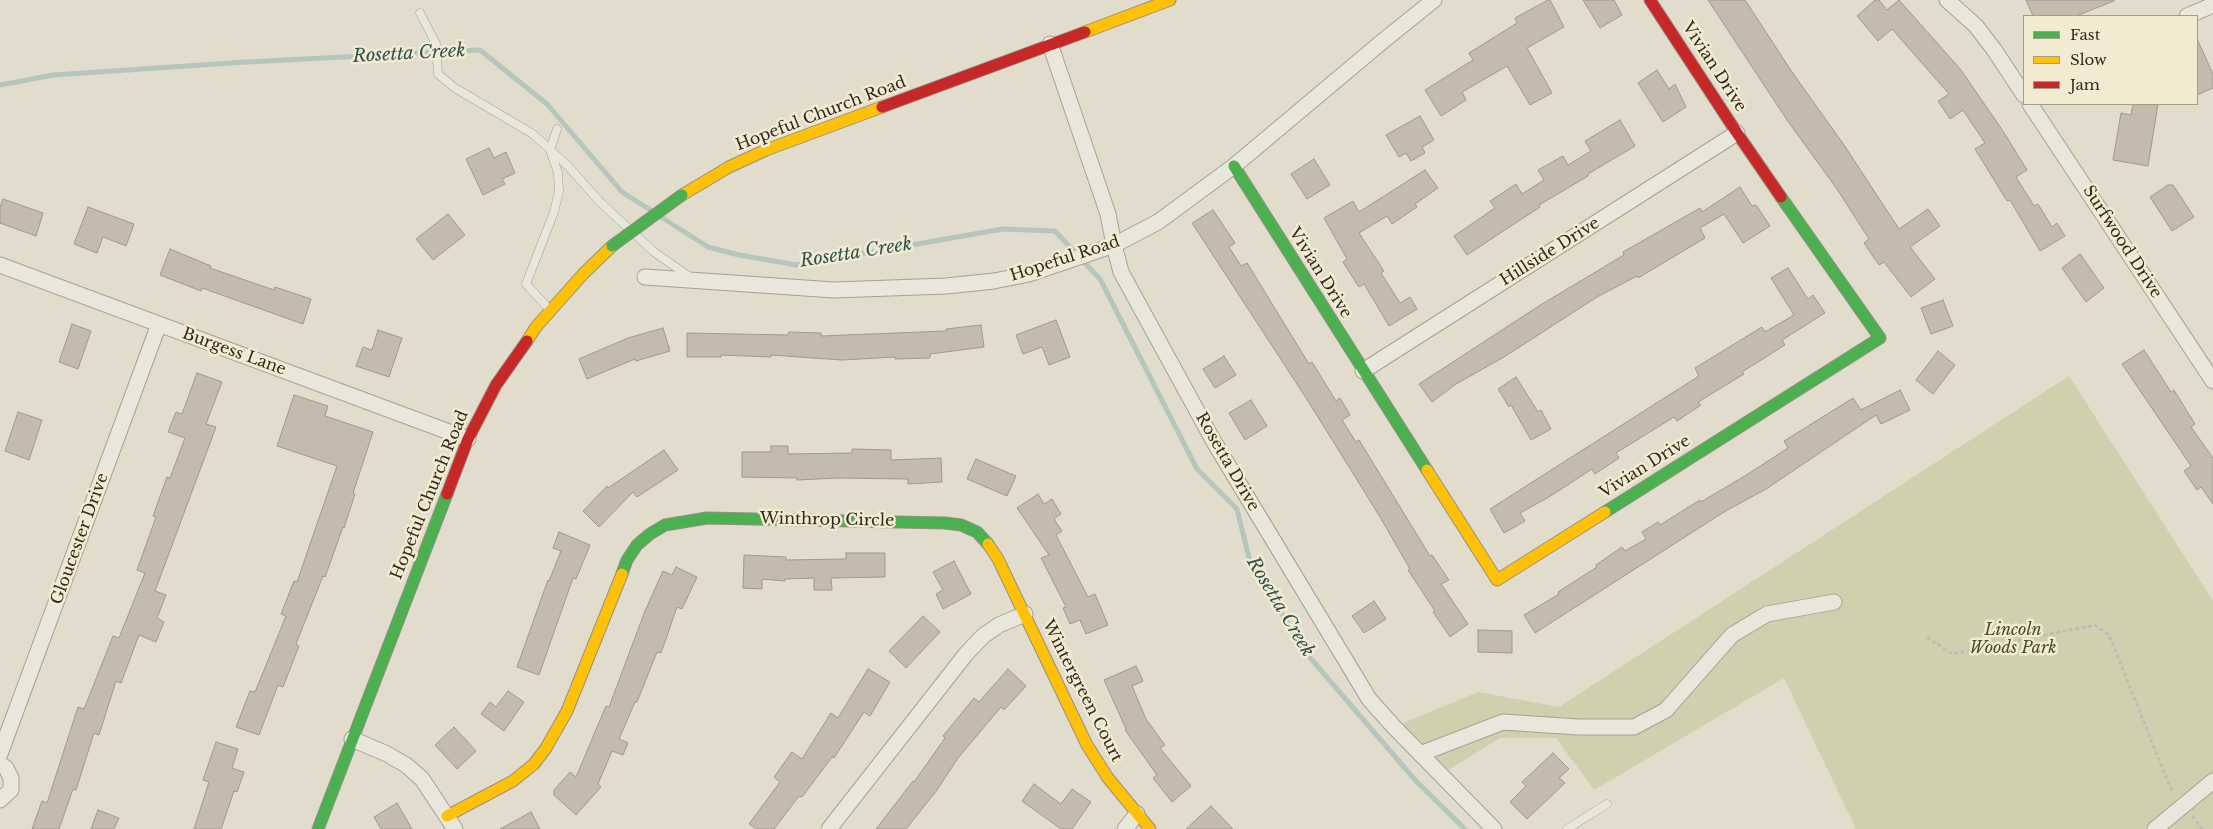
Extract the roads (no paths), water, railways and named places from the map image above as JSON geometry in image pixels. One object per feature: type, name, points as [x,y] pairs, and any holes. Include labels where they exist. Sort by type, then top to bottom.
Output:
[{"type":"street","name":"Hopeful Church Road","points":[[318,829],[468,439],[496,385],[513,360],[550,310],[583,274],[612,246],[682,195],[729,167],[766,150],[1170,0]]},
{"type":"street","name":"Hopeful Road","points":[[644,278],[834,290],[946,286],[994,281],[1029,274],[1114,245],[1158,222],[1234,166],[1383,40],[1434,0]]},
{"type":"street","name":"Vivian Drive","points":[[1234,166],[1498,580],[1880,338],[1738,133],[1650,0]]},
{"type":"street","points":[[1947,0],[1976,26],[2022,89]]},
{"type":"street","points":[[2188,15],[2213,5]]},
{"type":"street","name":"Rosetta Drive","points":[[1050,44],[1108,214],[1122,272],[1214,442],[1369,699],[1494,829]]},
{"type":"street","name":"Surfwood Drive","points":[[2031,105],[2213,381]]},
{"type":"street","name":"Hillside Drive","points":[[1363,371],[1738,133]]},
{"type":"street","name":"Burgess Lane","points":[[0,264],[468,439]]},
{"type":"street","name":"Gloucester Drive","points":[[0,754],[159,324]]},
{"type":"street","name":"Winthrop Circle","points":[[451,823],[513,781],[534,764],[546,748],[567,711],[627,560],[637,545],[665,525],[707,518],[945,523],[961,525],[977,532],[989,545],[1025,614]]},
{"type":"street","points":[[1420,754],[1503,722],[1578,727],[1634,727],[1666,710],[1732,636],[1768,614],[1834,602]]},
{"type":"street","points":[[829,829],[966,654],[983,636],[1025,614]]},
{"type":"street","name":"Wintergreen Court","points":[[1025,614],[1087,744],[1108,778],[1150,829]]},
{"type":"street","points":[[352,739],[388,754],[406,765],[422,779],[451,823]]},
{"type":"street","points":[[0,764],[6,768],[11,778],[11,790],[0,800]]},
{"type":"street","points":[[2155,829],[2213,781]]},
{"type":"street","points":[[1125,829],[1137,814]]},
{"type":"lane","points":[[420,13],[436,44],[438,74],[532,134],[567,165],[600,202],[654,252],[696,281]]},
{"type":"lane","points":[[550,310],[526,284],[554,212],[559,191],[558,173],[550,150],[557,129]]},
{"type":"lane","points":[[1567,829],[1579,826],[1607,804]]},
{"type":"waterway","name":"Rosetta Creek","points":[[0,85],[53,75],[246,62],[480,50],[547,104],[622,192],[652,211]]},
{"type":"waterway","name":"Rosetta Creek","points":[[661,217],[708,247],[739,255],[797,265],[1003,229],[1055,231],[1100,279],[1197,469],[1237,509],[1250,562],[1306,653],[1416,781],[1465,829]]},
{"type":"park label","name":"Lincoln Woods Park","points":[[2013,639]]}]
